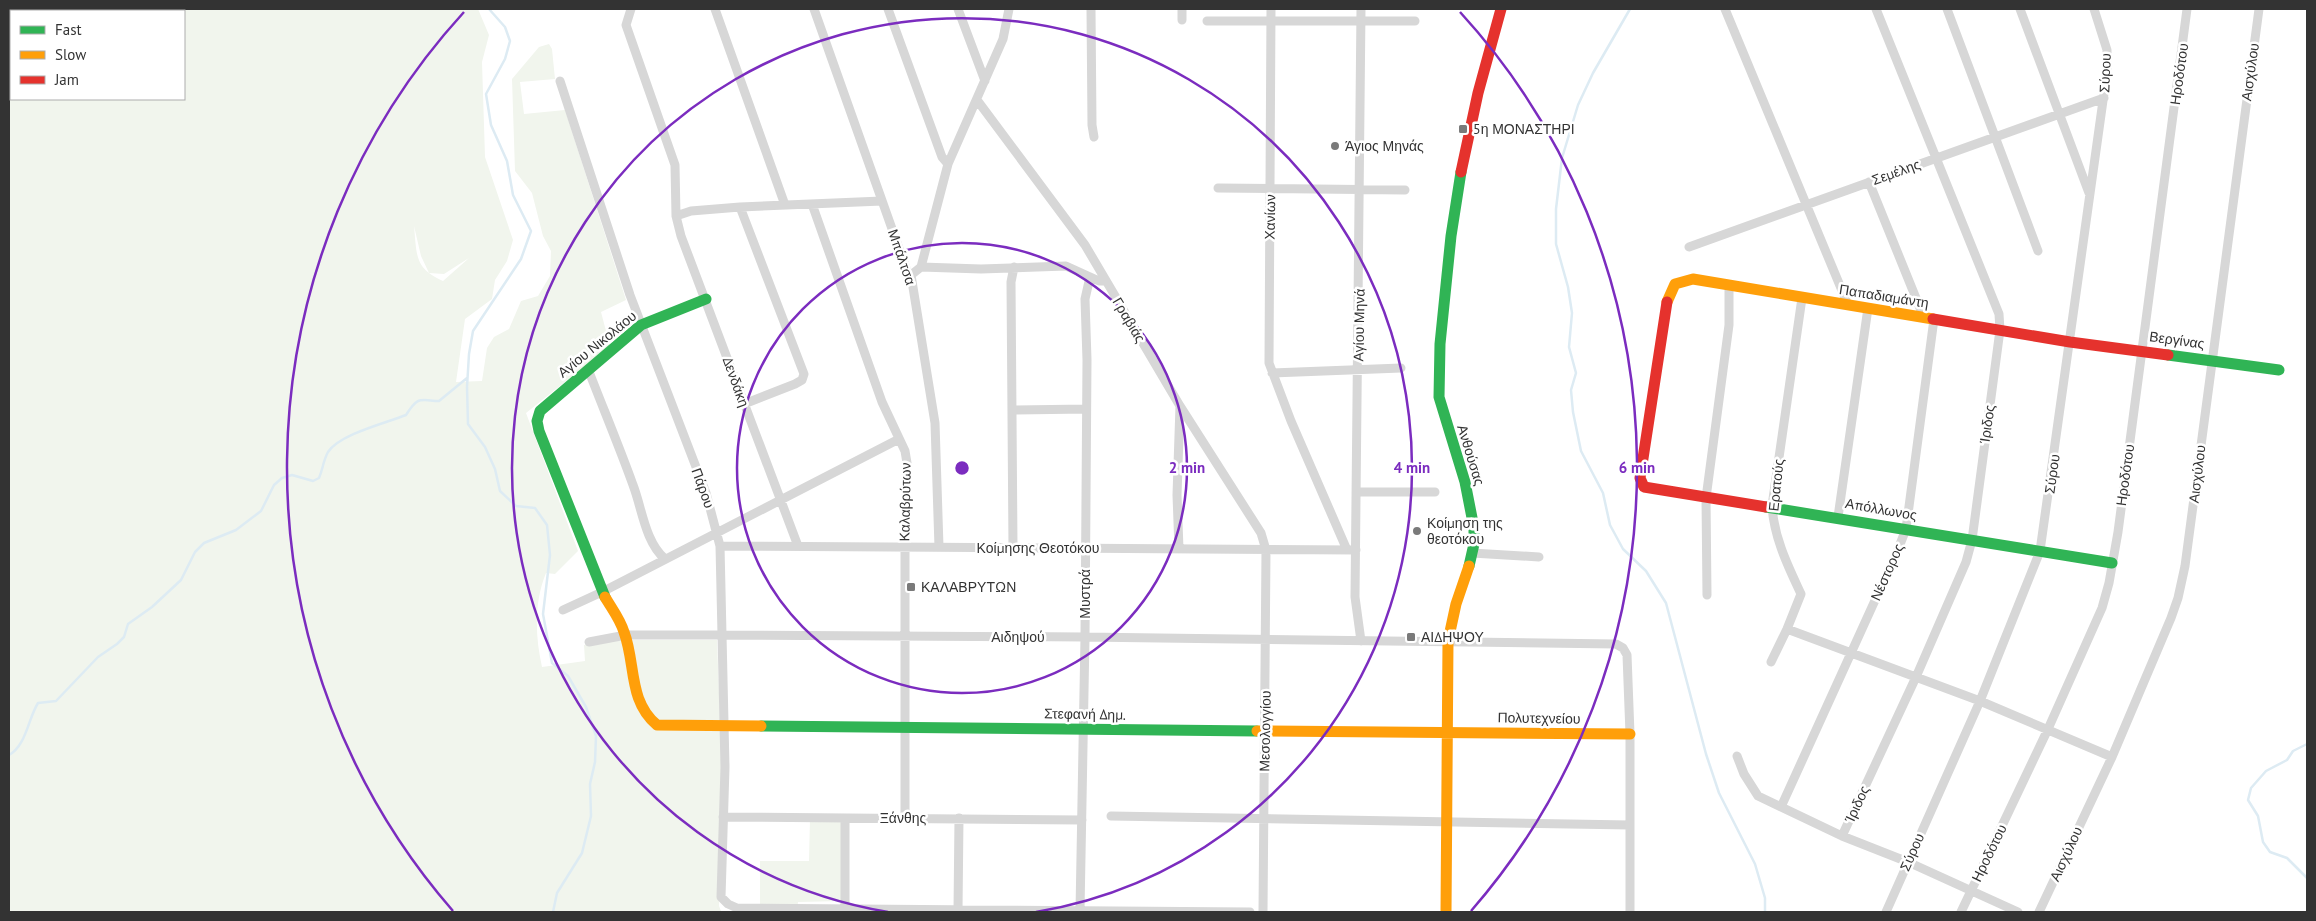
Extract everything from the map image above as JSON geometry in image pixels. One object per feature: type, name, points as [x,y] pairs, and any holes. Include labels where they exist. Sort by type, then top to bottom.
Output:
[{"type":"street","name":"Δενδάκη","points":[[631,9],[626,25],[675,165],[676,216],[681,236],[798,546]]},
{"type":"street","points":[[715,9],[785,205]]},
{"type":"street","name":"Μπάλτσα","points":[[814,9],[907,271],[911,275],[935,422],[939,547]]},
{"type":"street","points":[[888,9],[942,157],[948,164]]},
{"type":"street","points":[[958,9],[985,81]]},
{"type":"street","points":[[911,275],[921,267],[948,164],[1003,39],[1009,9]]},
{"type":"street","points":[[1091,9],[1092,125],[1094,137]]},
{"type":"street","points":[[1182,9],[1182,20]]},
{"type":"street","name":"Χανίων","points":[[1271,9],[1268,352],[1272,373],[1291,421],[1351,550]]},
{"type":"street","name":"Αγίου Μηνά","points":[[1360,641],[1355,608],[1351,550],[1356,492],[1361,189],[1361,9]]},
{"type":"street","name":"Ανθούσας","points":[[1446,912],[1448,641],[1456,604],[1472,552],[1474,528],[1471,508],[1439,397],[1439,352],[1450,244],[1462,166],[1478,93],[1501,9]]},
{"type":"street","points":[[1725,9],[1848,305]]},
{"type":"street","name":"Ίριδος","points":[[1842,836],[1916,677],[1966,562],[1972,540],[2000,330],[1999,314],[1876,9]]},
{"type":"street","points":[[1947,9],[2038,251]]},
{"type":"street","points":[[2020,9],[2090,196]]},
{"type":"street","name":"Σύρου","points":[[1886,912],[1980,701],[2040,551],[2108,72],[2107,50],[2094,9]]},
{"type":"street","name":"Ηροδότου","points":[[1961,912],[2048,730],[2102,608],[2112,563],[2187,9]]},
{"type":"street","name":"Αισχύλου","points":[[2039,912],[2112,757],[2178,598],[2185,566],[2259,9]]},
{"type":"street","points":[[1207,21],[1415,21]]},
{"type":"street","name":"Πάρου","points":[[560,81],[642,325],[706,492],[718,533],[720,546],[723,725],[721,897],[728,904],[737,908],[845,908]]},
{"type":"street","name":"Σεμέλης","points":[[1689,247],[1807,203],[2104,98]]},
{"type":"street","name":"Γραβιάς","points":[[977,100],[1085,245],[1180,406],[1254,521],[1266,550]]},
{"type":"street","points":[[1869,182],[1929,318]]},
{"type":"street","points":[[1218,188],[1405,190]]},
{"type":"street","points":[[676,216],[691,211],[740,207],[882,201]]},
{"type":"street","name":"Καλαβρύτων","points":[[812,204],[882,402],[905,451],[907,463],[905,547],[905,818]]},
{"type":"street","points":[[740,207],[804,374],[802,380],[795,384],[744,404]]},
{"type":"street","points":[[921,267],[981,270],[1066,266],[1099,281],[1105,281]]},
{"type":"street","points":[[1013,548],[1011,282],[1014,267]]},
{"type":"street","name":"Μυστρά","points":[[1080,911],[1085,637],[1086,409],[1084,299],[1090,277]]},
{"type":"street","name":"Παπαδιαμάντη","points":[[1644,486],[1640,478],[1668,297],[1675,284],[1692,280],[2070,342]]},
{"type":"street","points":[[1707,595],[1706,498],[1729,325],[1729,286]]},
{"type":"street","name":"Ερατούς","points":[[1771,662],[1788,629],[1801,594],[1783,556],[1773,520],[1772,506],[1802,298]]},
{"type":"street","name":"Αγίου Νικολάου","points":[[602,592],[539,431],[537,421],[540,411],[642,325],[706,299]]},
{"type":"street","points":[[1838,517],[1868,308]]},
{"type":"street","name":"Νέστορος","points":[[1781,807],[1906,529],[1929,318]]},
{"type":"street","name":"Βεργίνας","points":[[2070,342],[2142,350],[2279,370]]},
{"type":"street","points":[[1272,373],[1401,368]]},
{"type":"street","points":[[588,369],[634,487],[653,543],[657,552],[665,559]]},
{"type":"street","points":[[1179,549],[1180,406]]},
{"type":"street","points":[[1013,410],[1086,409]]},
{"type":"street","points":[[563,610],[718,533],[899,439]]},
{"type":"street","name":"Απόλλωνος","points":[[1644,486],[1706,498],[1772,506],[2112,563]]},
{"type":"street","points":[[1356,492],[1435,492]]},
{"type":"street","name":"Κοίμησης Θεοτόκου","points":[[720,546],[1351,550]]},
{"type":"street","name":"Μεσολογγίου","points":[[1263,912],[1266,550]]},
{"type":"street","points":[[1472,552],[1539,556]]},
{"type":"street","points":[[602,592],[626,635]]},
{"type":"street","points":[[1788,629],[1980,701],[2112,757]]},
{"type":"street","name":"Αιδηψού","points":[[589,642],[626,635],[905,638],[1085,637],[1616,644],[1623,648],[1627,655],[1630,734]]},
{"type":"street","name":"Στεφανή Δημ.","points":[[626,635],[641,706],[651,722],[657,725],[1447,732]]},
{"type":"street","name":"Πολυτεχνείου","points":[[1447,732],[1630,734]]},
{"type":"street","points":[[1630,734],[1630,912]]},
{"type":"street","points":[[1737,756],[1744,774],[1758,796],[1842,836],[1908,862],[2018,912]]},
{"type":"street","points":[[1111,816],[1630,825]]},
{"type":"street","name":"Ξάνθης","points":[[723,817],[1082,820]]},
{"type":"street","points":[[845,818],[845,908],[908,911],[1250,912]]},
{"type":"street","points":[[958,910],[959,818]]},
{"type":"shaded area","points":[[9,9],[478,9],[489,35],[482,62],[485,157],[513,240],[507,261],[495,280],[492,299],[465,319],[456,382],[482,381],[487,348],[494,337],[509,329],[521,301],[538,296],[550,276],[551,251],[543,236],[532,193],[515,171],[512,79],[539,47],[549,44],[552,49],[555,79],[520,82],[524,114],[565,110],[626,300],[601,312],[610,346],[526,413],[578,551],[555,574],[546,573],[542,584],[539,596],[537,631],[542,667],[585,661],[584,645],[621,640],[717,640],[722,771],[719,906],[721,911],[760,911],[760,861],[809,861],[810,819],[841,819],[842,901],[798,902],[797,912],[9,912]],"holes":[[[414,226],[421,256],[429,273],[422,266],[417,253]],[[469,258],[443,281],[429,273],[444,274]]]},
{"type":"waterway","points":[[489,9],[505,27],[510,41],[505,59],[486,94],[491,125],[507,161],[513,195],[531,231],[521,259],[473,331],[469,354],[467,387],[468,424],[485,447],[495,469],[500,491],[516,506],[535,508],[547,525],[550,555],[543,614],[552,663],[568,676],[586,707],[596,736],[595,762],[590,784],[591,816],[582,853],[557,893],[553,912]]},
{"type":"waterway","points":[[1630,9],[1593,73],[1578,105],[1562,158],[1556,209],[1556,244],[1568,287],[1572,313],[1569,347],[1576,373],[1571,390],[1573,412],[1581,451],[1603,493],[1610,525],[1623,549],[1646,571],[1666,603],[1706,754],[1719,793],[1755,864],[1765,898],[1765,912]]},
{"type":"waterway","points":[[9,755],[15,751],[23,739],[38,703],[56,701],[98,657],[124,637],[128,624],[152,607],[181,580],[195,552],[204,543],[236,530],[261,511],[274,485],[282,478],[292,475],[313,481],[319,478],[328,452],[342,440],[353,434],[406,415],[416,402],[423,400],[439,401],[467,378]]},
{"type":"waterway","points":[[2307,744],[2293,751],[2287,760],[2266,771],[2251,788],[2248,800],[2258,816],[2263,842],[2270,852],[2287,858],[2307,878]]},
{"type":"traffic: fast","points":[[1461,172],[1451,236],[1440,344],[1439,397],[1465,482],[1474,528],[1474,544],[1469,566]]},
{"type":"traffic: fast","points":[[605,597],[539,431],[537,421],[540,411],[641,325],[706,299]]},
{"type":"traffic: fast","points":[[2168,355],[2279,370]]},
{"type":"traffic: fast","points":[[1766,507],[2112,563]]},
{"type":"traffic: fast","points":[[761,726],[1257,731]]},
{"type":"traffic: slow","points":[[1667,302],[1675,284],[1693,279],[1933,319]]},
{"type":"traffic: slow","points":[[1446,912],[1448,641],[1456,604],[1469,566]]},
{"type":"traffic: slow","points":[[605,597],[624,632],[628,644],[634,682],[641,705],[657,725],[761,726]]},
{"type":"traffic: slow","points":[[1257,731],[1630,734]]},
{"type":"traffic: jam","points":[[1461,172],[1478,93],[1501,9]]},
{"type":"traffic: jam","points":[[1667,302],[1640,478],[1644,487],[1766,507]]},
{"type":"traffic: jam","points":[[1933,319],[2070,342],[2168,355]]},
{"type":"place","name":"5η ΜΟΝΑΣΤΗΡΙ","points":[[1463,129]]},
{"type":"place","name":"Άγιος Μηνάς","points":[[1335,146]]},
{"type":"place","name":"Κοίμηση της θεοτόκου","points":[[1417,531]]},
{"type":"place","name":"ΚΑΛΑΒΡΥΤΩΝ","points":[[911,587]]},
{"type":"place","name":"ΑΙΔΗΨΟΥ","points":[[1411,637]]}]
